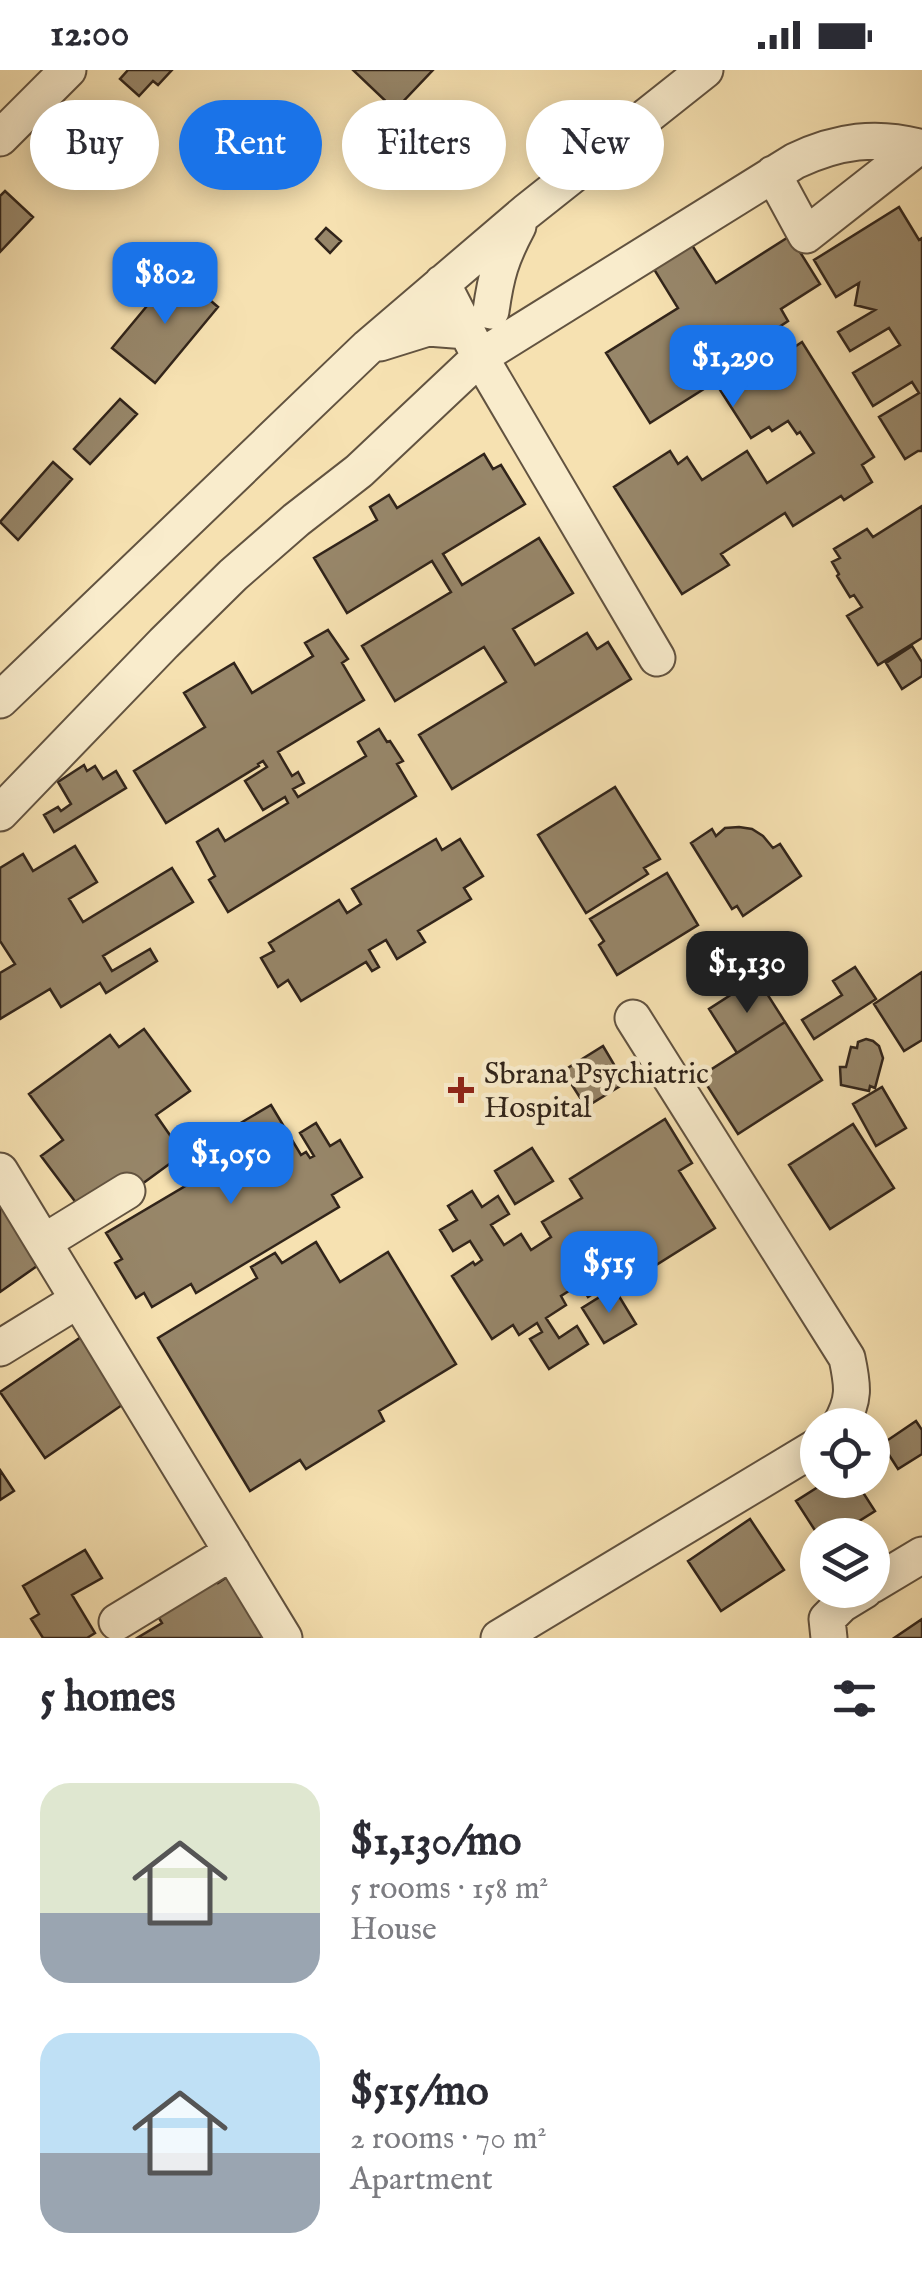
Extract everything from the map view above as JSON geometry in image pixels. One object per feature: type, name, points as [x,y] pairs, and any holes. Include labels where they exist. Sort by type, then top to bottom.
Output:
[{"type":"street","points":[[0,138],[68,70]]},
{"type":"street","points":[[0,700],[368,347],[526,212],[704,70]]},
{"type":"street","points":[[0,813],[233,575],[359,471],[488,333],[816,151],[860,140],[884,140],[920,148]]},
{"type":"street","points":[[773,174],[806,236],[920,148]]},
{"type":"street","points":[[488,333],[497,270],[526,212]]},
{"type":"street","points":[[450,275],[488,333],[657,658]]},
{"type":"street","points":[[368,347],[428,328],[488,333]]},
{"type":"street","points":[[633,1018],[847,1358],[853,1385],[849,1408]]},
{"type":"street","points":[[0,1171],[284,1638]]},
{"type":"street","points":[[44,1242],[127,1191]]},
{"type":"street","points":[[0,1348],[78,1300]]},
{"type":"street","points":[[499,1638],[800,1457]]},
{"type":"street","points":[[117,1622],[232,1552]]},
{"type":"street","points":[[890,1574],[922,1555]]},
{"type":"street","points":[[829,1638],[827,1619],[838,1608]]},
{"type":"building","points":[[128,70],[172,70],[158,85],[153,81],[139,96],[120,79]]},
{"type":"building","points":[[353,70],[433,70],[404,100],[384,100]]},
{"type":"building","points":[[5,191],[33,217],[0,252],[0,196]]},
{"type":"building","points":[[899,207],[919,240],[922,238],[922,451],[905,459],[879,417],[919,393],[912,382],[873,406],[853,373],[900,345],[889,328],[850,351],[838,332],[875,310],[855,305],[859,283],[836,297],[814,260]]},
{"type":"building","points":[[326,228],[341,241],[330,253],[316,239]]},
{"type":"building","points":[[790,236],[820,284],[781,309],[788,321],[770,333],[784,354],[802,342],[874,457],[862,465],[872,482],[793,526],[785,513],[721,554],[729,565],[682,594],[614,487],[670,451],[678,464],[687,457],[702,480],[747,451],[767,483],[814,453],[788,421],[751,438],[715,382],[650,423],[606,353],[678,308],[652,266],[690,242],[716,283]]},
{"type":"building","points":[[176,271],[218,307],[155,383],[112,348]]},
{"type":"building","points":[[120,399],[137,414],[90,464],[74,449]]},
{"type":"building","points":[[484,454],[493,469],[501,465],[525,504],[443,554],[462,585],[539,538],[573,593],[513,629],[535,665],[587,633],[597,649],[608,642],[631,679],[452,789],[419,735],[506,682],[484,647],[395,701],[362,646],[451,592],[432,561],[347,613],[314,558],[377,520],[370,507],[389,495],[397,508]]},
{"type":"building","points":[[53,462],[72,479],[18,540],[0,522]]},
{"type":"building","points":[[922,506],[922,638],[878,665],[847,616],[862,607],[854,595],[850,597],[837,576],[832,562],[840,558],[834,549],[867,529],[873,537]]},
{"type":"building","points":[[328,630],[348,659],[342,663],[364,700],[278,752],[292,776],[298,772],[304,783],[293,789],[298,797],[366,756],[358,742],[379,729],[403,761],[397,764],[416,796],[228,912],[209,880],[215,876],[197,842],[218,829],[225,841],[288,803],[285,797],[263,810],[245,781],[267,767],[263,761],[166,823],[134,771],[205,727],[184,693],[234,663],[252,693],[313,656],[305,643]]},
{"type":"building","points":[[912,646],[922,662],[922,676],[902,689],[886,663]]},
{"type":"building","points":[[84,765],[87,771],[95,766],[103,779],[116,771],[126,788],[54,832],[44,815],[71,804],[58,782]]},
{"type":"building","points":[[615,787],[660,859],[644,868],[648,874],[586,913],[538,835]]},
{"type":"building","points":[[725,828],[752,829],[773,848],[780,844],[801,876],[743,916],[737,906],[732,909],[691,843],[712,829],[716,836]]},
{"type":"building","points":[[436,839],[442,850],[460,839],[483,876],[464,888],[471,899],[418,931],[425,942],[397,959],[386,940],[369,950],[379,967],[372,971],[366,962],[301,1001],[288,980],[278,987],[261,958],[274,951],[269,943],[339,900],[347,913],[361,904],[352,889]]},
{"type":"building","points":[[75,846],[97,882],[69,899],[83,922],[172,868],[193,902],[103,956],[112,971],[150,949],[157,961],[106,993],[100,983],[61,1007],[50,989],[0,1019],[0,973],[15,964],[0,941],[0,868],[23,854],[33,871]]},
{"type":"building","points":[[667,873],[698,925],[617,975],[599,945],[604,941],[590,919]]},
{"type":"building","points":[[855,967],[876,999],[814,1039],[802,1020],[842,995],[833,981]]},
{"type":"building","points":[[922,972],[922,1040],[904,1051],[874,1004]]},
{"type":"building","points":[[757,978],[785,1022],[737,1053],[709,1009]]},
{"type":"building","points":[[785,1022],[822,1080],[738,1134],[701,1076]]},
{"type":"building","points":[[144,1029],[190,1091],[156,1115],[183,1154],[131,1192],[80,1208],[41,1156],[63,1140],[29,1094],[110,1035],[119,1047]]},
{"type":"building","points":[[866,1039],[879,1046],[883,1058],[875,1088],[870,1086],[869,1091],[841,1085],[840,1067],[846,1067],[851,1047],[857,1048],[858,1042]]},
{"type":"building","points":[[603,1046],[625,1083],[586,1107],[563,1071]]},
{"type":"building","points":[[882,1087],[906,1128],[876,1146],[853,1104]]},
{"type":"building","points":[[271,1105],[301,1155],[306,1152],[310,1158],[314,1156],[300,1133],[316,1123],[330,1146],[340,1140],[362,1177],[332,1195],[339,1207],[196,1293],[191,1284],[152,1307],[144,1293],[136,1298],[115,1263],[122,1259],[106,1233],[192,1182],[178,1160]]},
{"type":"building","points":[[665,1119],[692,1163],[679,1171],[715,1228],[634,1279],[629,1271],[588,1297],[580,1284],[561,1296],[566,1305],[546,1318],[559,1338],[577,1326],[588,1344],[549,1369],[530,1339],[542,1332],[537,1323],[519,1335],[513,1325],[492,1339],[452,1276],[482,1260],[470,1241],[453,1251],[440,1230],[457,1220],[448,1206],[472,1191],[482,1207],[498,1196],[509,1214],[491,1225],[504,1245],[521,1234],[531,1250],[551,1237],[542,1222],[582,1198],[570,1179]]},
{"type":"building","points":[[853,1124],[894,1188],[830,1229],[789,1165]]},
{"type":"building","points":[[532,1148],[553,1181],[515,1204],[495,1171]]},
{"type":"building","points":[[0,1190],[47,1259],[0,1292]]},
{"type":"building","points":[[316,1242],[340,1282],[388,1252],[456,1364],[379,1411],[384,1421],[306,1469],[300,1460],[250,1491],[158,1338],[257,1278],[251,1267],[275,1253],[282,1263]]},
{"type":"building","points":[[614,1288],[636,1324],[604,1343],[582,1308]]},
{"type":"building","points":[[81,1337],[125,1403],[45,1458],[0,1392]]},
{"type":"building","points":[[916,1421],[922,1430],[922,1454],[898,1469],[890,1456],[890,1439]]},
{"type":"building","points":[[0,1470],[14,1491],[0,1500]]},
{"type":"building","points":[[867,1498],[875,1511],[864,1518],[807,1518],[796,1501]]},
{"type":"building","points":[[750,1519],[784,1570],[721,1611],[688,1561]]},
{"type":"building","points":[[85,1550],[102,1578],[72,1595],[95,1633],[87,1638],[43,1638],[31,1619],[39,1614],[23,1586]]},
{"type":"building","points":[[210,1570],[218,1583],[233,1573],[273,1638],[137,1638],[162,1623],[152,1606]]},
{"type":"building","points":[[922,1619],[922,1638],[894,1638]]},
{"type":"place","name":"Sbrana Psychiatric Hospital","points":[[461,1090]]}]
